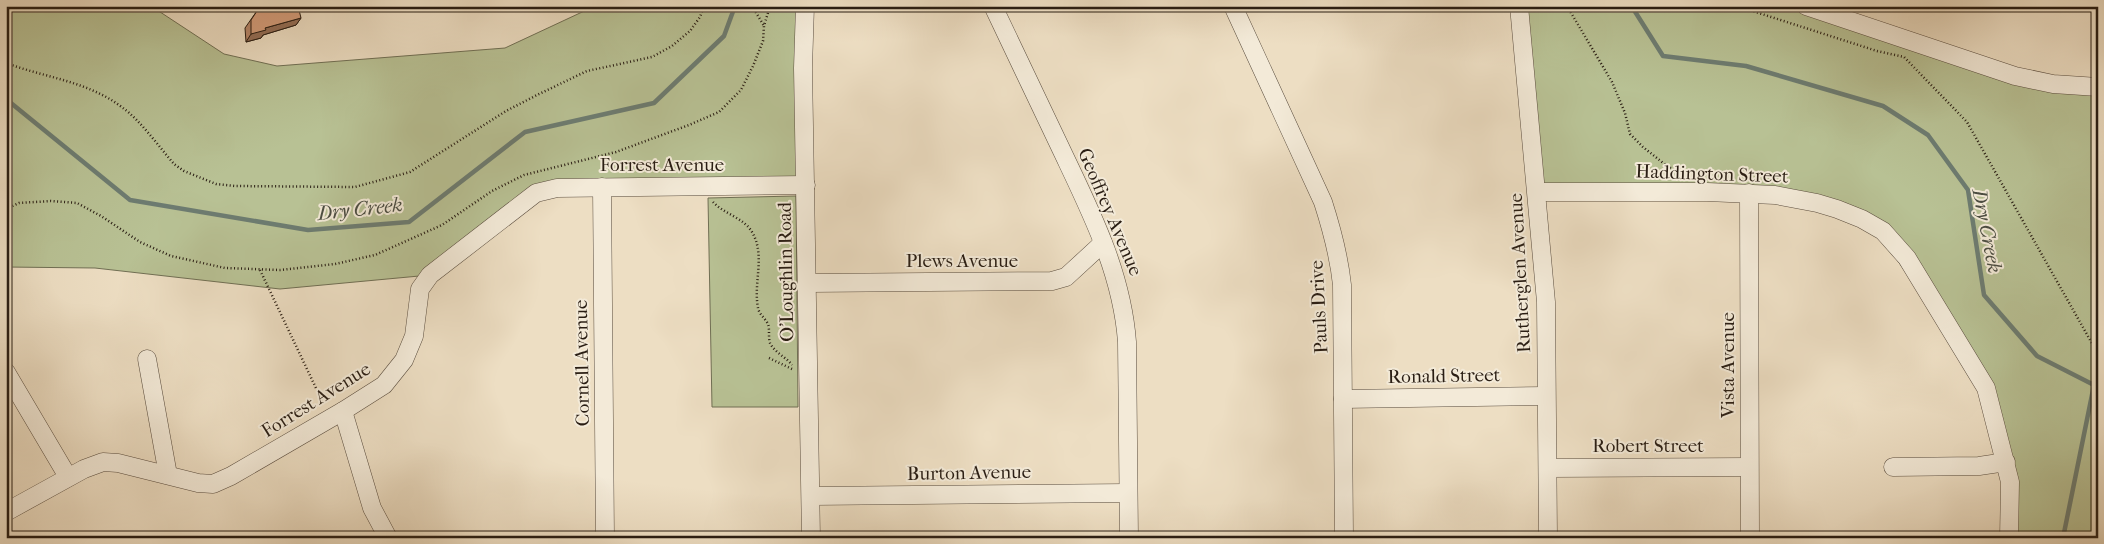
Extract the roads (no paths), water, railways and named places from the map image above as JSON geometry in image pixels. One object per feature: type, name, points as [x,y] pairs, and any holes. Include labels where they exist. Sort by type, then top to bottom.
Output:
[{"type":"street","name":"O'Loughlin Road","points":[[805,6],[803,68],[811,538]]},
{"type":"street","name":"Geoffrey Avenue","points":[[994,6],[1093,218],[1118,285],[1125,321],[1129,538]]},
{"type":"street","name":"Pauls Drive","points":[[1233,6],[1323,202],[1339,259],[1342,284],[1344,538]]},
{"type":"street","name":"Rutherglen Avenue","points":[[1520,6],[1546,302],[1548,538]]},
{"type":"street","points":[[1806,6],[2015,76],[2052,84],[2098,86]]},
{"type":"street","name":"Forrest Avenue","points":[[6,512],[68,477],[103,462],[118,463],[198,483],[213,484],[337,415],[384,385],[404,360],[414,336],[420,289],[436,270],[536,193],[557,188],[806,186]]},
{"type":"street","name":"Cornell Avenue","points":[[602,187],[605,538]]},
{"type":"street","name":"Haddington Street","points":[[1537,192],[1707,192],[1774,195],[1831,207],[1862,219],[1892,239],[1907,258],[1986,388],[2006,462],[2011,496],[2008,538]]},
{"type":"street","name":"Vista Avenue","points":[[1749,193],[1750,538]]},
{"type":"street","name":"Plews Avenue","points":[[808,283],[1052,281],[1066,277],[1103,243]]},
{"type":"street","points":[[147,359],[168,475]]},
{"type":"street","points":[[6,372],[68,477]]},
{"type":"street","name":"Ronald Street","points":[[1343,399],[1546,396]]},
{"type":"street","points":[[337,415],[372,508],[388,538]]},
{"type":"street","points":[[1893,467],[1979,466],[2006,462]]},
{"type":"street","name":"Robert Street","points":[[1548,468],[1749,467]]},
{"type":"street","name":"Burton Avenue","points":[[811,496],[1128,492]]},
{"type":"waterway","name":"Dry Creek","points":[[6,99],[130,200],[308,230],[409,222],[525,132],[654,103],[724,36],[735,6]]},
{"type":"waterway","name":"Dry Creek","points":[[1626,6],[1634,10],[1663,56],[1746,66],[1883,106],[1928,135],[1968,190],[1984,295],[2037,356],[2094,385],[2063,538]]}]
